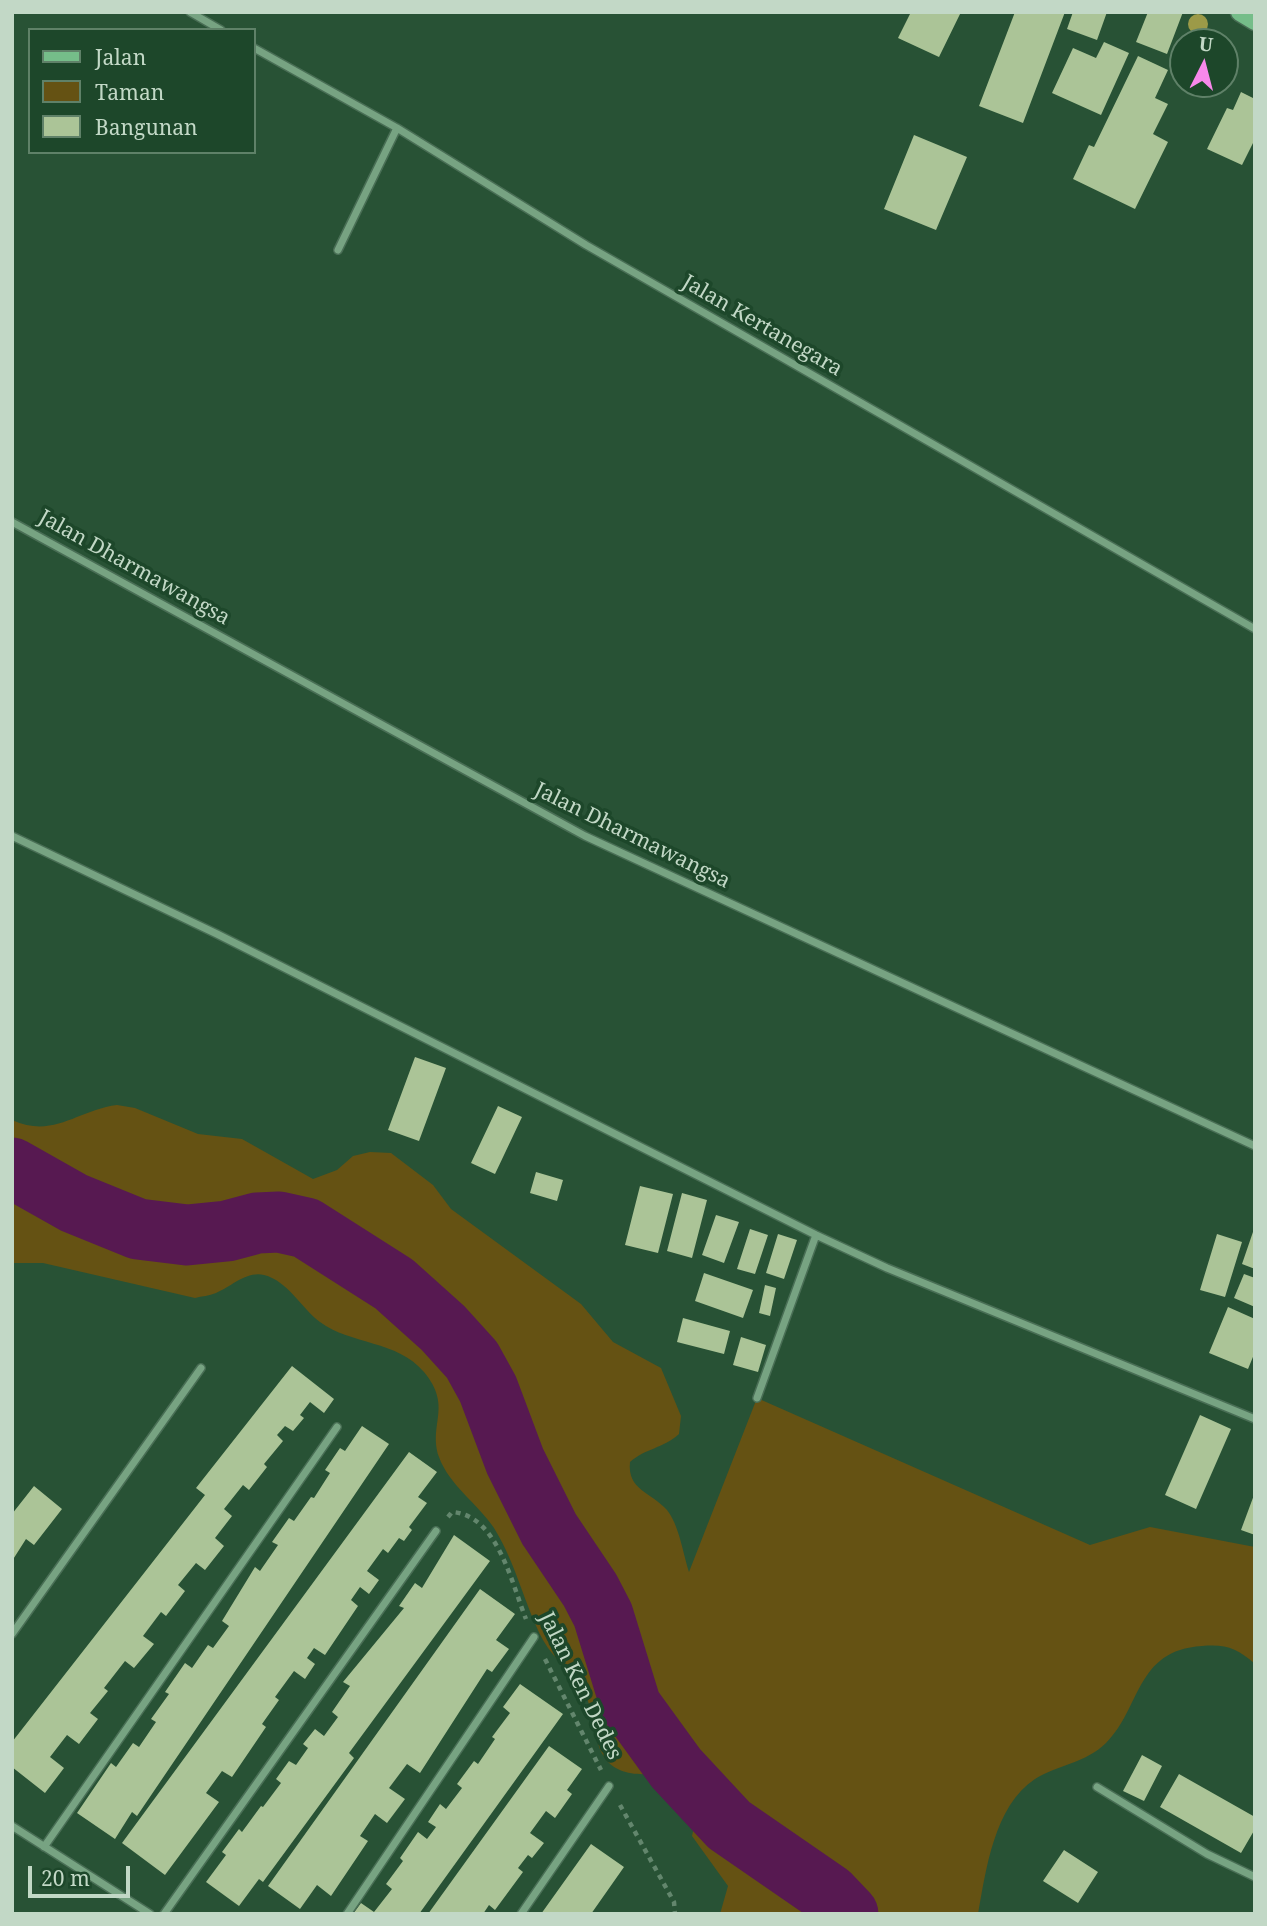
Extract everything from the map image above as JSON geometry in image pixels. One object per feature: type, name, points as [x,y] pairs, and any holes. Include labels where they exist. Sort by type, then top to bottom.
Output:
[{"type":"main road","points":[[1240,12],[1255,21]]},
{"type":"street","points":[[190,12],[218,28]]},
{"type":"street","name":"Jalan Kertanegara","points":[[256,49],[397,128],[586,245],[1255,629]]},
{"type":"street","points":[[338,250],[397,128]]},
{"type":"street","name":"Jalan Dharmawangsa","points":[[12,522],[585,836],[1255,1146]]},
{"type":"street","points":[[12,836],[218,934],[816,1235],[887,1268],[1255,1419]]},
{"type":"street","points":[[757,1398],[816,1235]]},
{"type":"street","points":[[12,1634],[201,1368]]},
{"type":"street","points":[[44,1847],[337,1427]]},
{"type":"street","points":[[164,1914],[436,1531]]},
{"type":"street","points":[[347,1914],[534,1637]]},
{"type":"street","points":[[520,1914],[609,1786]]},
{"type":"street","points":[[1097,1787],[1207,1854],[1255,1877]]},
{"type":"street","points":[[12,1826],[150,1914]]},
{"type":"path","name":"Jalan Ken Dedes","points":[[436,1531],[452,1512],[464,1513],[476,1520],[491,1536],[534,1637],[609,1786],[674,1902],[675,1914]]},
{"type":"green space","points":[[117,1105],[135,1108],[198,1134],[242,1139],[313,1179],[337,1170],[353,1156],[370,1152],[391,1153],[433,1185],[451,1209],[581,1304],[613,1342],[661,1368],[681,1416],[679,1434],[636,1457],[630,1462],[630,1471],[636,1485],[661,1504],[671,1516],[689,1572],[757,1398],[1090,1545],[1150,1527],[1255,1547],[1255,1664],[1231,1648],[1202,1646],[1180,1650],[1151,1669],[1117,1729],[1106,1743],[1090,1755],[1035,1779],[1010,1805],[994,1840],[978,1914],[720,1914],[728,1886],[692,1836],[699,1805],[717,1792],[686,1758],[658,1715],[658,1758],[649,1774],[623,1771],[607,1761],[597,1741],[585,1694],[543,1640],[502,1541],[487,1519],[450,1477],[439,1457],[436,1435],[439,1406],[433,1384],[424,1372],[401,1354],[346,1335],[320,1322],[280,1283],[264,1275],[251,1275],[216,1293],[195,1298],[43,1263],[12,1263],[12,1120],[27,1125],[53,1125]]},
{"type":"building","points":[[911,12],[961,12],[939,57],[898,38]]},
{"type":"building","points":[[1015,12],[1065,12],[1023,123],[979,106]]},
{"type":"building","points":[[1073,12],[1107,12],[1097,40],[1067,29]]},
{"type":"building","points":[[1148,12],[1183,12],[1177,28],[1169,28],[1167,54],[1136,42]]},
{"type":"building","points":[[1104,42],[1129,53],[1101,115],[1052,93],[1073,48],[1096,58]]},
{"type":"building","points":[[1138,56],[1168,70],[1155,98],[1168,104],[1153,134],[1168,142],[1135,209],[1073,179],[1089,145],[1094,147]]},
{"type":"building","points":[[1241,92],[1255,99],[1255,139],[1242,165],[1207,149],[1227,108],[1233,110]]},
{"type":"building","points":[[914,135],[967,157],[936,230],[884,209]]},
{"type":"building","points":[[415,1057],[446,1068],[419,1141],[388,1130]]},
{"type":"building","points":[[498,1106],[522,1117],[495,1174],[471,1163]]},
{"type":"building","points":[[536,1172],[563,1180],[557,1201],[530,1193]]},
{"type":"building","points":[[640,1186],[673,1194],[658,1253],[625,1245]]},
{"type":"building","points":[[682,1193],[707,1200],[692,1258],[667,1251]]},
{"type":"building","points":[[716,1215],[739,1222],[724,1263],[702,1255]]},
{"type":"building","points":[[750,1229],[768,1235],[755,1274],[737,1269]]},
{"type":"building","points":[[1255,1229],[1255,1269],[1242,1264]]},
{"type":"building","points":[[778,1234],[797,1240],[784,1279],[766,1273]]},
{"type":"building","points":[[1217,1234],[1242,1242],[1225,1297],[1200,1290]]},
{"type":"building","points":[[704,1273],[753,1290],[743,1318],[695,1301]]},
{"type":"building","points":[[1244,1274],[1255,1278],[1255,1307],[1234,1298]]},
{"type":"building","points":[[765,1285],[776,1288],[770,1316],[759,1313]]},
{"type":"building","points":[[1228,1307],[1255,1319],[1255,1352],[1248,1369],[1209,1353]]},
{"type":"building","points":[[683,1318],[730,1331],[724,1354],[677,1342]]},
{"type":"building","points":[[741,1337],[766,1345],[758,1372],[733,1365]]},
{"type":"building","points":[[292,1366],[334,1399],[324,1413],[310,1402],[300,1415],[304,1418],[293,1431],[285,1426],[277,1435],[283,1441],[264,1464],[267,1467],[249,1490],[243,1485],[224,1509],[232,1516],[215,1538],[224,1546],[205,1570],[196,1563],[178,1585],[185,1591],[166,1616],[161,1612],[143,1636],[154,1644],[134,1668],[125,1661],[104,1688],[108,1691],[90,1713],[98,1719],[79,1744],[67,1735],[50,1757],[64,1768],[45,1793],[12,1767],[12,1742],[205,1495],[196,1488]]},
{"type":"building","points":[[1200,1415],[1231,1429],[1196,1509],[1165,1495]]},
{"type":"building","points":[[362,1426],[389,1444],[137,1816],[132,1812],[115,1839],[77,1813],[111,1763],[116,1767],[133,1743],[139,1747],[156,1722],[151,1719],[169,1694],[165,1692],[185,1663],[192,1668],[208,1645],[213,1648],[229,1626],[222,1621],[255,1567],[260,1571],[278,1545],[272,1542],[289,1518],[294,1521],[311,1497],[314,1498],[330,1473],[325,1470],[340,1448],[345,1451]]},
{"type":"building","points":[[409,1452],[437,1472],[418,1497],[427,1503],[409,1527],[412,1530],[404,1541],[399,1538],[388,1553],[383,1549],[367,1571],[379,1580],[369,1594],[360,1587],[351,1600],[358,1606],[325,1655],[314,1648],[307,1658],[315,1664],[305,1679],[294,1671],[275,1697],[279,1700],[262,1724],[266,1727],[232,1777],[222,1771],[206,1793],[219,1802],[165,1875],[122,1843]]},
{"type":"building","points":[[34,1486],[62,1509],[34,1545],[26,1539],[12,1561],[12,1514]]},
{"type":"building","points":[[1255,1495],[1255,1535],[1241,1530]]},
{"type":"building","points":[[454,1535],[490,1561],[349,1753],[354,1758],[263,1882],[259,1879],[239,1906],[206,1882],[226,1855],[222,1852],[239,1829],[242,1832],[281,1783],[276,1779],[289,1761],[296,1765],[308,1748],[303,1744],[315,1729],[324,1736],[338,1717],[332,1712],[350,1686],[343,1682],[404,1608],[399,1606],[415,1583],[422,1588]]},
{"type":"building","points":[[480,1589],[515,1614],[496,1640],[509,1649],[492,1672],[487,1669],[420,1773],[407,1764],[389,1788],[405,1799],[387,1823],[375,1814],[360,1836],[368,1841],[331,1896],[317,1885],[300,1909],[268,1886]]},
{"type":"building","points":[[520,1684],[563,1714],[419,1914],[353,1914],[361,1903],[374,1912],[392,1889],[386,1884],[403,1861],[400,1858],[418,1832],[427,1839],[436,1827],[428,1822],[440,1804],[446,1809],[462,1788],[457,1784],[474,1761],[478,1764],[495,1739],[492,1737],[510,1713],[503,1707]]},
{"type":"building","points":[[549,1746],[582,1769],[567,1790],[572,1794],[555,1818],[546,1811],[530,1833],[544,1843],[532,1858],[528,1855],[518,1868],[523,1872],[495,1910],[489,1905],[483,1914],[428,1914]]},
{"type":"building","points":[[1142,1755],[1162,1766],[1144,1801],[1123,1791]]},
{"type":"building","points":[[1179,1774],[1255,1817],[1255,1829],[1241,1853],[1160,1807]]},
{"type":"building","points":[[591,1844],[624,1867],[591,1914],[541,1914]]},
{"type":"building","points":[[1064,1850],[1098,1872],[1078,1903],[1043,1881]]},
{"type":"waterway","points":[[12,1168],[74,1203],[138,1229],[187,1235],[227,1231],[257,1223],[279,1222],[306,1228],[394,1284],[443,1328],[472,1360],[488,1389],[515,1461],[549,1529],[590,1590],[603,1615],[631,1706],[676,1768],[729,1825],[829,1894],[848,1914]]}]
